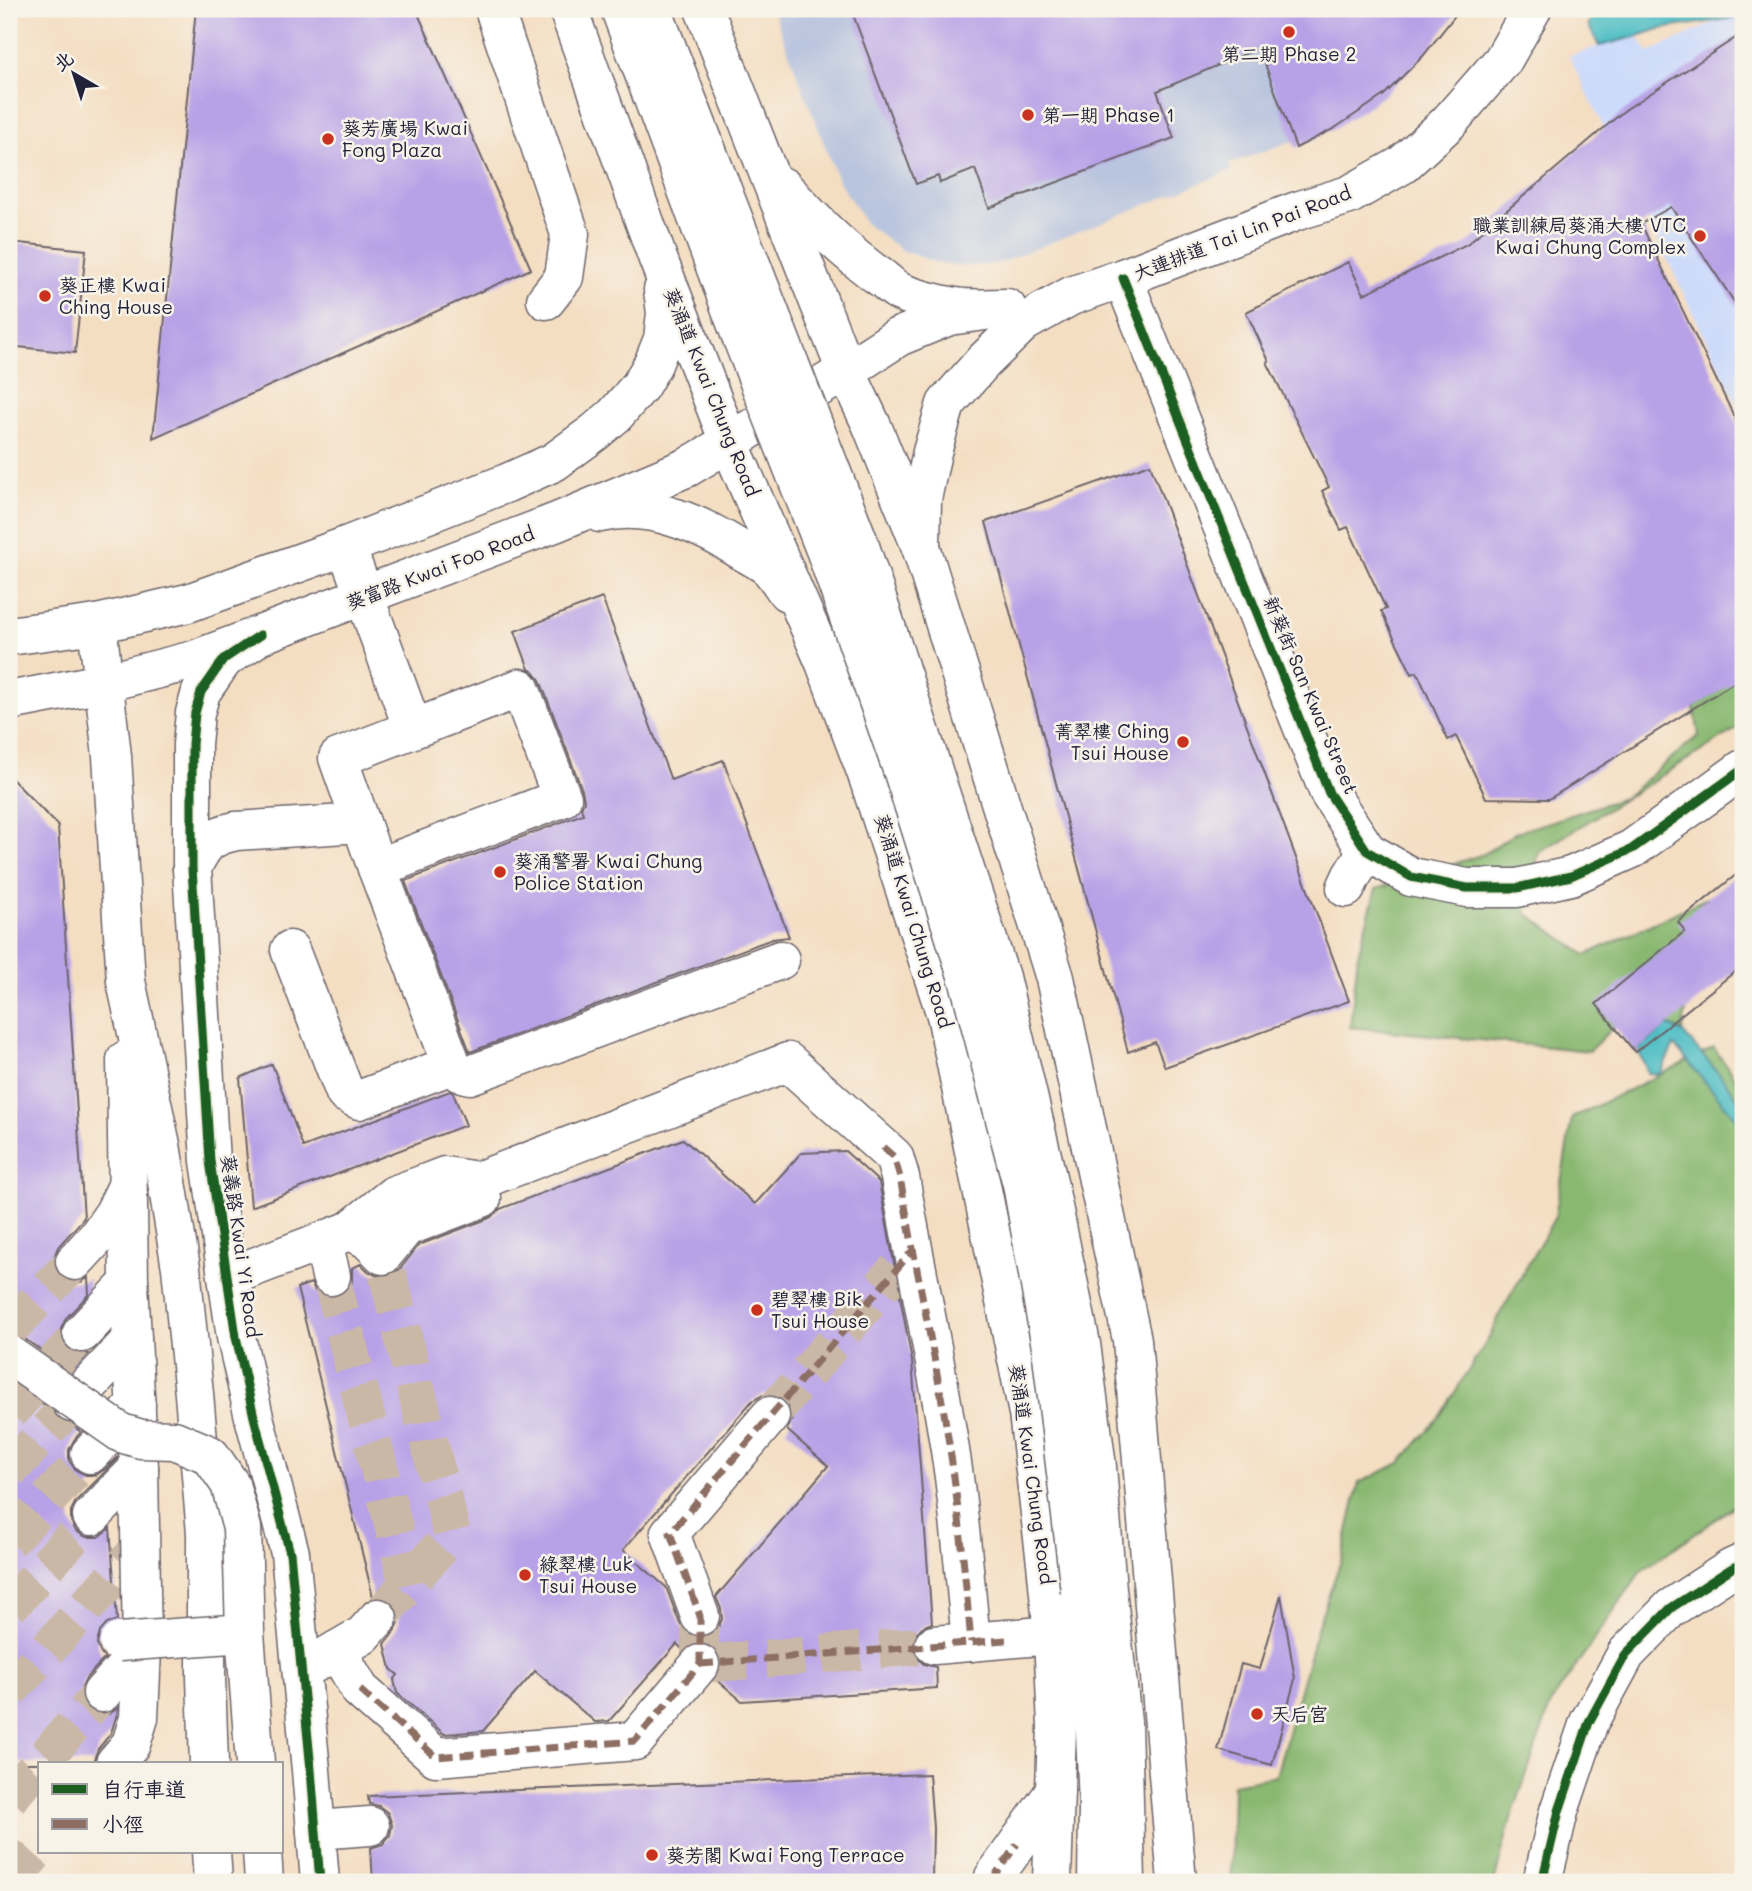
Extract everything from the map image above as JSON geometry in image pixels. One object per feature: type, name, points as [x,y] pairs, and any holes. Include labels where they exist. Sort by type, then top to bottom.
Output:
[{"type":"main road","points":[[494,9],[570,234],[564,277],[545,300]]},
{"type":"main road","name":"葵涌道 Kwai Chung Road","points":[[568,9],[658,259],[729,442],[825,663],[868,777],[946,1015],[1028,1413],[1053,1635],[1057,1727],[1052,1882]]},
{"type":"main road","name":"葵涌道 Kwai Chung Road","points":[[620,9],[739,331],[830,565],[904,775],[970,985],[1022,1184],[1093,1590],[1122,1722],[1126,1882]]},
{"type":"main road","name":"葵涌道 Kwai Chung Road","points":[[652,9],[858,540],[1000,977],[1047,1177],[1081,1344],[1097,1467],[1093,1590],[1097,1882]]},
{"type":"main road","points":[[704,9],[846,371],[872,426],[920,547],[1055,978],[1132,1340],[1177,1882]]},
{"type":"main road","name":"大連排道 Tai Lin Pai Road","points":[[920,547],[922,499],[946,404],[983,362],[1023,323],[1071,296],[1297,211],[1349,195],[1402,165],[1448,123],[1503,60],[1532,9]]},
{"type":"main road","points":[[767,170],[840,245],[871,272],[899,291],[962,308],[1007,308]]},
{"type":"main road","points":[[9,636],[97,625],[188,603],[346,547],[554,462],[615,415],[640,386],[653,365],[663,339],[666,313],[658,259]]},
{"type":"main road","name":"大連排道 Tai Lin Pai Road","points":[[846,371],[898,337],[949,316],[1007,308],[1124,278]]},
{"type":"main road","name":"新葵街 San Kwai Street","points":[[1124,278],[1329,793],[1367,851],[1412,877],[1467,888],[1517,888],[1572,876],[1632,849],[1743,769]]},
{"type":"main road","name":"葵富路 Kwai Foo Road","points":[[9,701],[103,683],[194,660],[557,522],[688,467],[846,371]]},
{"type":"main road","points":[[557,522],[613,510],[657,512],[698,526],[768,567],[793,600],[825,663]]},
{"type":"main road","points":[[346,547],[413,729]]},
{"type":"main road","points":[[97,625],[112,756],[126,981],[128,1283],[139,1468],[130,1646],[139,1718],[131,1744],[117,1762]]},
{"type":"main road","name":"葵義路 Kwai Yi Road","points":[[260,635],[224,659],[201,692],[195,713],[192,744],[192,868],[210,1161],[236,1337],[290,1553],[320,1882]]},
{"type":"main road","points":[[377,868],[562,798],[520,688],[338,758],[377,868],[452,1065],[459,1072],[470,1076],[780,960]]},
{"type":"main road","points":[[192,868],[210,839],[222,834],[361,823]]},
{"type":"main road","points":[[1346,888],[1367,851]]},
{"type":"main road","points":[[290,950],[345,1093],[359,1100],[452,1065]]},
{"type":"main road","points":[[126,981],[161,1145],[181,1268],[206,1533],[209,1762]]},
{"type":"main road","points":[[334,1249],[394,1195],[445,1176],[478,1181],[788,1062],[894,1157],[900,1177],[905,1259],[953,1475],[964,1562],[970,1642],[1053,1635]]},
{"type":"main road","points":[[228,1278],[367,1239],[383,1255],[406,1227],[482,1198],[478,1181]]},
{"type":"main road","points":[[75,1261],[114,1213],[127,1186]]},
{"type":"main road","points":[[82,1334],[128,1283]]},
{"type":"main road","points":[[72,1403],[132,1339]]},
{"type":"main road","points":[[9,1355],[121,1433],[141,1439],[174,1440],[210,1455],[230,1484],[242,1528],[255,1762]]},
{"type":"main road","points":[[90,1454],[136,1405]]},
{"type":"main road","points":[[700,1616],[670,1533],[770,1416]]},
{"type":"main road","points":[[92,1516],[139,1468]]},
{"type":"main road","points":[[1542,1882],[1559,1811],[1588,1722],[1626,1654],[1671,1608],[1743,1563]]},
{"type":"main road","points":[[206,1678],[214,1649],[236,1630],[265,1628],[290,1643],[301,1671],[363,1635],[378,1618]]},
{"type":"main road","points":[[130,1646],[246,1633]]},
{"type":"main road","points":[[102,1693],[130,1646]]},
{"type":"main road","points":[[337,1650],[360,1690],[436,1757],[635,1741],[700,1664]]},
{"type":"main road","points":[[994,1882],[994,1877],[1055,1791]]},
{"type":"main road","points":[[316,1830],[370,1826]]},
{"type":"main road","points":[[211,1853],[213,1882]]},
{"type":"main road","points":[[262,1853],[264,1882]]},
{"type":"shaded area","points":[[772,9],[1459,9],[1423,56],[1384,95],[1316,138],[1296,148],[1292,141],[1229,164],[1231,171],[999,263],[957,266],[938,263],[903,251],[866,224],[838,180]]},
{"type":"shaded area","name":"職業訓練局葵涌大樓 VTC Kwai Chung Complex","points":[[1743,17],[1743,416],[1569,56],[1638,36],[1648,53],[1715,22]]},
{"type":"green space","points":[[1743,631],[1743,725],[1539,852],[1526,913],[1586,955],[1707,898],[1682,1032],[1634,1007],[1589,1051],[1350,1027],[1358,955],[1376,889],[1484,854],[1515,833],[1624,798],[1699,735],[1690,684]]},
{"type":"green space","points":[[1714,1048],[1743,1089],[1743,1500],[1641,1571],[1552,1701],[1511,1819],[1494,1882],[1231,1882],[1233,1784],[1276,1776],[1318,1625],[1342,1558],[1359,1483],[1400,1463],[1438,1419],[1489,1338],[1555,1217],[1572,1118]]},
{"type":"water","points":[[1598,9],[1657,9],[1658,15],[1743,9],[1743,17],[1659,29],[1599,46],[1588,24]]},
{"type":"water","points":[[1668,1025],[1683,1033],[1743,1106],[1743,1132],[1734,1116],[1674,1045],[1660,1074],[1648,1073],[1638,1050]]},
{"type":"building","name":"葵芳廣場 Kwai Fong Plaza","points":[[196,9],[416,9],[531,269],[153,438]]},
{"type":"building","name":"第一期 Phase 1","points":[[851,9],[1460,9],[1423,56],[1384,95],[1335,128],[1296,148],[1259,48],[1157,91],[1174,138],[989,208],[975,169],[940,183],[938,176],[916,184]]},
{"type":"building","points":[[1743,33],[1743,315],[1671,207],[1641,224],[1743,435],[1743,677],[1549,799],[1486,798],[1456,736],[1448,740],[1417,672],[1412,674],[1381,611],[1386,609],[1348,527],[1341,530],[1322,491],[1329,487],[1267,362],[1269,361],[1246,312],[1348,262],[1364,294],[1467,244],[1625,110]]},
{"type":"building","name":"葵正樓 Kwai Ching House","points":[[9,242],[86,250],[75,353],[9,346]]},
{"type":"building","points":[[1150,464],[1349,1001],[1165,1067],[1155,1042],[1128,1052],[986,522]]},
{"type":"building","points":[[602,598],[671,780],[723,760],[789,937],[772,939],[470,1052],[405,881],[583,814],[582,790],[540,680],[529,669],[515,631]]},
{"type":"building","points":[[9,776],[58,826],[84,1218],[58,1247],[54,1267],[60,1277],[70,1282],[81,1282],[88,1278],[89,1294],[66,1318],[61,1329],[61,1340],[68,1349],[78,1354],[88,1354],[71,1372],[22,1337],[9,1333]]},
{"type":"building","points":[[1743,869],[1743,965],[1635,1052],[1596,1004],[1685,931],[1678,922]]},
{"type":"building","points":[[272,1064],[303,1147],[450,1091],[466,1125],[251,1207],[240,1078]]},
{"type":"building","points":[[683,1139],[755,1204],[801,1153],[845,1151],[879,1182],[912,1361],[932,1623],[922,1627],[915,1635],[912,1648],[916,1657],[924,1664],[936,1667],[937,1688],[742,1701],[716,1679],[722,1667],[720,1656],[715,1648],[703,1642],[692,1644],[683,1650],[677,1644],[609,1721],[595,1722],[535,1671],[483,1731],[444,1734],[397,1693],[394,1680],[398,1675],[391,1669],[385,1644],[399,1623],[399,1612],[392,1601],[373,1597],[297,1288],[311,1283],[315,1291],[324,1297],[337,1297],[352,1283],[352,1268],[361,1264],[377,1276],[391,1275],[400,1269],[419,1245],[490,1218],[500,1209]],"holes":[[[763,1395],[775,1395],[785,1400],[791,1409],[792,1419],[787,1430],[828,1466],[716,1597],[722,1619],[717,1630],[707,1637],[696,1637],[686,1633],[680,1624],[666,1587],[623,1550],[752,1401]]]},
{"type":"building","points":[[9,1381],[53,1412],[58,1419],[81,1432],[69,1450],[69,1461],[76,1470],[86,1475],[96,1475],[117,1458],[76,1501],[71,1511],[71,1521],[76,1531],[86,1537],[99,1537],[110,1528],[117,1620],[107,1624],[100,1632],[97,1644],[105,1658],[86,1678],[81,1689],[81,1700],[88,1710],[98,1714],[109,1714],[118,1708],[111,1733],[98,1749],[94,1762],[9,1763]]},
{"type":"building","name":"天后宮","points":[[1281,1595],[1295,1679],[1272,1765],[1218,1750],[1241,1664],[1260,1669]]},
{"type":"building","name":"葵芳閣 Kwai Fong Terrace","points":[[929,1774],[933,1828],[932,1882],[373,1882],[371,1848],[383,1844],[390,1835],[392,1825],[388,1813],[379,1806],[369,1804],[368,1796]]},
{"type":"tunnel","points":[[378,1618],[452,1534],[383,1255]]},
{"type":"tunnel","points":[[9,1329],[75,1261]]},
{"type":"tunnel","points":[[770,1416],[897,1269]]},
{"type":"tunnel","points":[[331,1276],[408,1584]]},
{"type":"tunnel","points":[[9,1412],[82,1333]]},
{"type":"tunnel","points":[[9,1471],[72,1403]]},
{"type":"tunnel","points":[[9,1541],[90,1454]]},
{"type":"tunnel","points":[[9,1607],[92,1516]]},
{"type":"tunnel","points":[[9,1691],[141,1547]]},
{"type":"tunnel","points":[[700,1616],[700,1664],[934,1645]]},
{"type":"tunnel","points":[[41,1762],[102,1693]]},
{"type":"tunnel","points":[[9,1798],[38,1765]]},
{"type":"tunnel","points":[[9,1882],[38,1849]]},
{"type":"marked path","points":[[883,1147],[894,1157],[900,1177],[942,1402],[957,1498],[971,1642]]},
{"type":"marked path","points":[[360,1690],[436,1757],[635,1741],[700,1664],[700,1616],[670,1533],[913,1250]]},
{"type":"marked path","points":[[700,1664],[1006,1640]]},
{"type":"marked path","points":[[994,1882],[994,1877],[1017,1844]]},
{"type":"cycle path","points":[[1123,278],[1329,793],[1367,851],[1411,877],[1467,888],[1517,888],[1571,876],[1632,849],[1743,769]]},
{"type":"cycle path","points":[[260,635],[224,659],[201,692],[195,713],[192,744],[192,868],[210,1161],[236,1337],[290,1553],[320,1882]]},
{"type":"cycle path","points":[[1542,1882],[1559,1811],[1589,1722],[1626,1654],[1671,1608],[1743,1563]]},
{"type":"place","name":"第二期 Phase 2","points":[[1289,32]]},
{"type":"place","name":"第一期 Phase 1","points":[[1028,115]]},
{"type":"place","name":"葵芳廣場 Kwai Fong Plaza","points":[[328,139]]},
{"type":"place","name":"職業訓練局葵涌大樓 VTC Kwai Chung Complex","points":[[1700,236]]},
{"type":"place","name":"葵正樓 Kwai Ching House","points":[[45,296]]},
{"type":"place","name":"菁翠樓 Ching Tsui House","points":[[1183,742]]},
{"type":"place","name":"葵涌警署 Kwai Chung Police Station","points":[[500,872]]},
{"type":"place","name":"碧翠樓 Bik Tsui House","points":[[757,1310]]},
{"type":"place","name":"綠翠樓 Luk Tsui House","points":[[525,1575]]},
{"type":"place","name":"天后宮","points":[[1257,1714]]},
{"type":"place","name":"葵芳閣 Kwai Fong Terrace","points":[[652,1855]]}]
